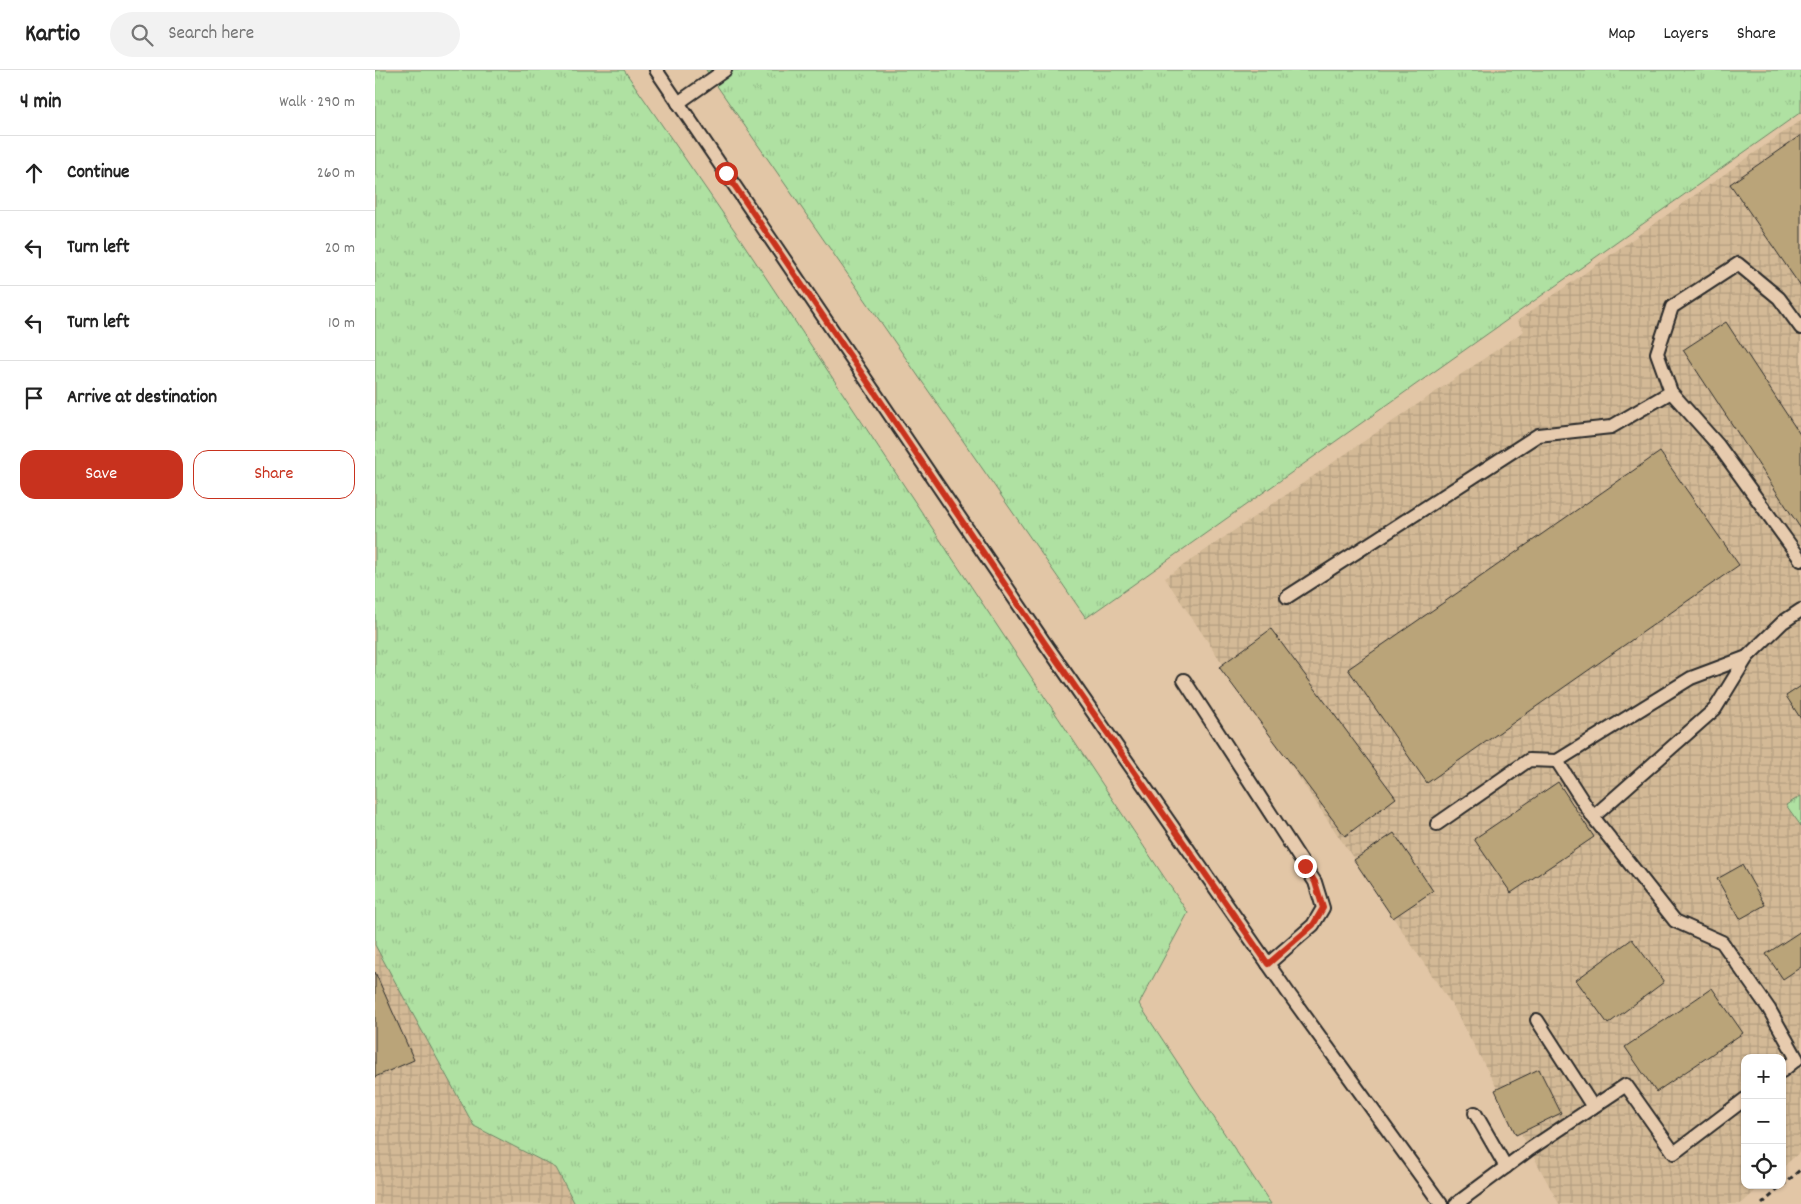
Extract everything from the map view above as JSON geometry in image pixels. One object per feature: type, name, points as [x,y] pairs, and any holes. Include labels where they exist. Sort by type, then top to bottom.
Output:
[{"type":"lane","points":[[656,70],[1038,634],[1268,964],[1441,1204]]},
{"type":"lane","points":[[678,103],[725,70]]},
{"type":"lane","points":[[1801,328],[1779,298],[1738,264],[1672,307],[1657,353],[1671,392],[1718,445],[1801,560]]},
{"type":"lane","points":[[1287,597],[1538,435],[1611,427],[1671,392]]},
{"type":"lane","points":[[1593,817],[1715,709],[1747,657],[1783,622],[1801,610]]},
{"type":"lane","points":[[1437,824],[1529,760],[1557,761],[1691,678],[1747,657]]},
{"type":"lane","points":[[1184,680],[1315,882],[1323,908],[1313,925],[1268,964]]},
{"type":"lane","points":[[1557,761],[1593,817],[1675,921],[1722,942],[1769,1009],[1797,1059],[1786,1068]]},
{"type":"lane","points":[[1537,1020],[1593,1107]]},
{"type":"lane","points":[[1456,1204],[1625,1085],[1674,1153],[1741,1102]]},
{"type":"lane","points":[[1475,1113],[1506,1167]]},
{"type":"path","points":[[1762,1204],[1801,1169]]},
{"type":"shaded area","points":[[1801,120],[1801,796],[1787,806],[1801,826],[1801,1151],[1786,1164],[1786,1054],[1741,1054],[1741,1189],[1758,1189],[1741,1204],[1559,1204],[1454,1008],[1165,578],[1524,331],[1517,321]]},
{"type":"shaded area","points":[[375,942],[474,1126],[556,1168],[575,1204],[375,1204]]},
{"type":"green space","points":[[375,70],[624,70],[735,231],[1188,913],[1139,1004],[1271,1204],[575,1204],[556,1168],[474,1126],[375,945]]},
{"type":"green space","points":[[706,70],[1801,70],[1801,112],[1086,618]]},
{"type":"green space","points":[[1801,796],[1801,826],[1786,805]]},
{"type":"building","points":[[1801,135],[1801,287],[1730,184]]},
{"type":"building","points":[[1726,322],[1801,436],[1801,529],[1683,350]]},
{"type":"building","points":[[1660,452],[1739,565],[1427,783],[1348,669]]},
{"type":"building","points":[[1271,629],[1396,798],[1345,836],[1219,667]]},
{"type":"building","points":[[1801,686],[1801,719],[1786,696]]},
{"type":"building","points":[[1558,782],[1594,837],[1511,893],[1474,839]]},
{"type":"building","points":[[1394,833],[1433,891],[1393,918],[1354,860]]},
{"type":"building","points":[[1742,865],[1765,905],[1740,919],[1717,879]]},
{"type":"building","points":[[1801,931],[1801,967],[1783,979],[1766,954]]},
{"type":"building","points":[[1632,939],[1664,982],[1608,1024],[1576,980]]},
{"type":"building","points":[[375,972],[414,1060],[375,1077]]},
{"type":"building","points":[[1712,988],[1743,1033],[1656,1092],[1625,1047]]},
{"type":"building","points":[[1539,1069],[1561,1113],[1516,1135],[1495,1090]]},
{"type":"route","points":[[726,173],[1044,642],[1268,964],[1313,925],[1323,908],[1315,882],[1305,866]]}]
